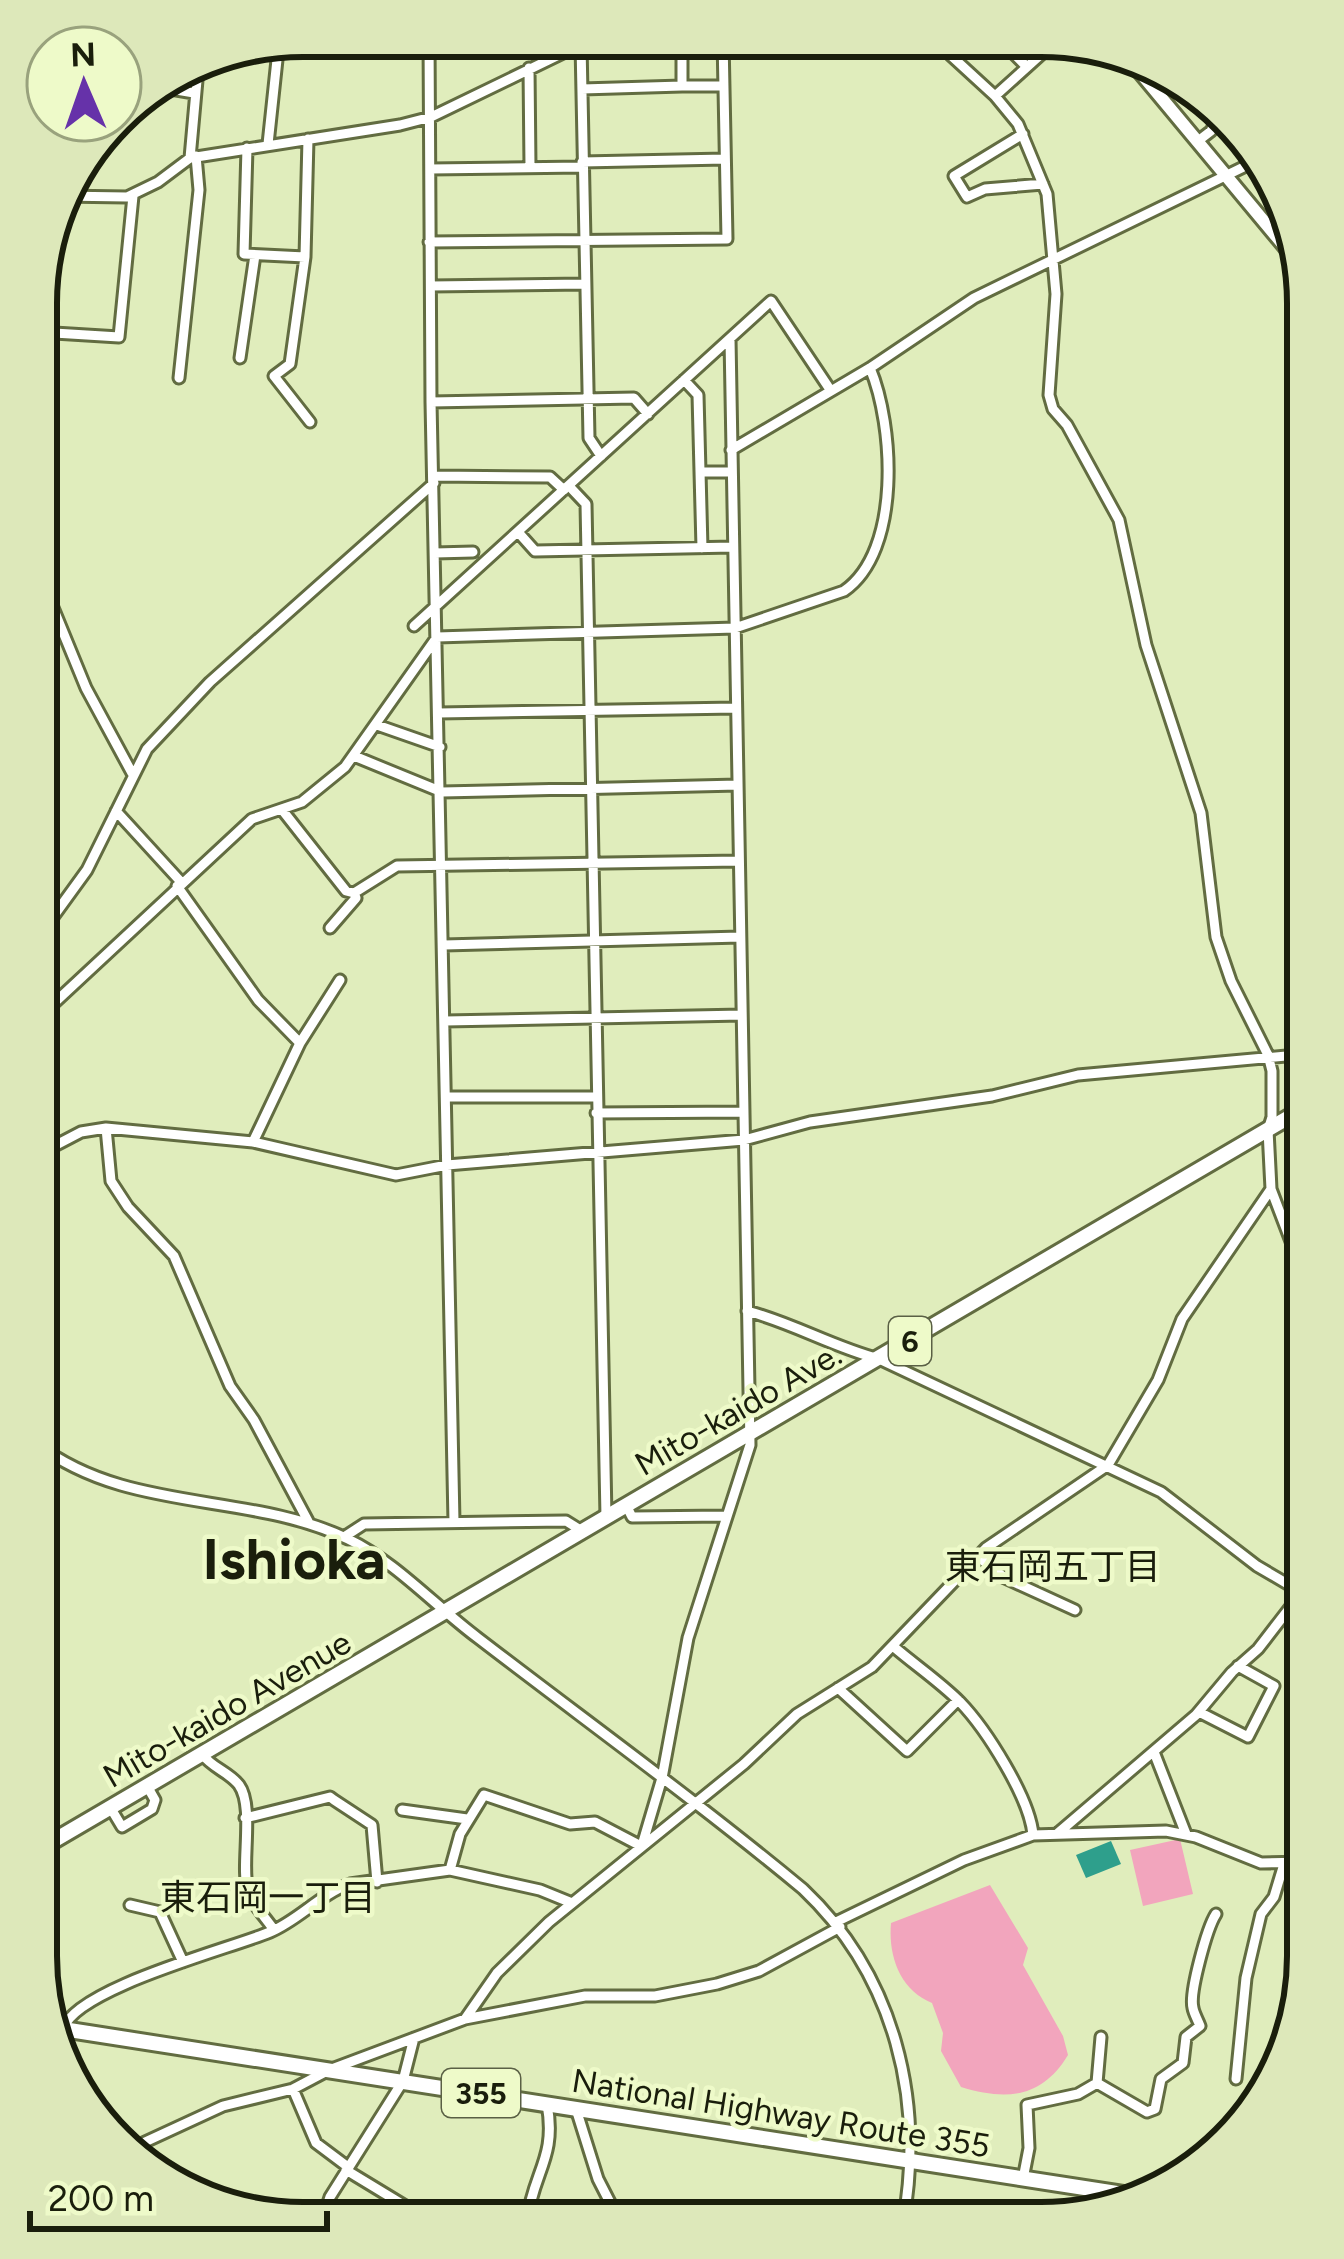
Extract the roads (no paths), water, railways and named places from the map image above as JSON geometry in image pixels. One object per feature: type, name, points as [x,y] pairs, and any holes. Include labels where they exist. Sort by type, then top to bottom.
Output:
[{"type":"highway","name":"Mito-kaido Ave.","points":[[446,1614],[1287,1119]]},
{"type":"highway","name":"Mito-kaido Avenue","points":[[57,1838],[446,1614]]},
{"type":"highway","name":"National Highway Route 355","points":[[69,2030],[912,2161],[1095,2196]]},
{"type":"main road","points":[[1149,83],[1279,240]]},
{"type":"street","points":[[682,57],[682,86]]},
{"type":"street","points":[[429,242],[727,239],[724,57]]},
{"type":"street","points":[[954,57],[995,96],[1023,134],[1043,184],[1056,294],[1049,395],[1119,520],[1146,645],[1201,813],[1216,937],[1231,981],[1268,1055],[1271,1189],[1286,1229]]},
{"type":"street","points":[[1017,57],[1025,65]]},
{"type":"street","points":[[995,96],[1038,57]]},
{"type":"street","points":[[430,58],[431,402],[454,1522]]},
{"type":"street","points":[[81,197],[133,196],[193,157],[431,117],[551,58]]},
{"type":"street","points":[[581,58],[587,399],[589,438],[601,456]]},
{"type":"street","points":[[268,144],[277,59]]},
{"type":"street","points":[[529,68],[530,167]]},
{"type":"street","points":[[179,378],[199,190],[193,157],[195,83]]},
{"type":"street","points":[[582,88],[724,86]]},
{"type":"street","points":[[179,90],[194,93]]},
{"type":"street","points":[[1198,141],[1213,127]]},
{"type":"street","points":[[1023,134],[954,176],[967,197],[985,189],[1043,184]]},
{"type":"street","points":[[308,139],[304,257],[290,364],[274,376],[310,422]]},
{"type":"street","points":[[247,148],[244,254],[304,257]]},
{"type":"street","points":[[430,169],[725,159]]},
{"type":"street","points":[[731,450],[870,368],[974,298],[1245,167]]},
{"type":"street","points":[[57,333],[119,337],[133,196]]},
{"type":"street","points":[[240,358],[255,255]]},
{"type":"street","points":[[430,286],[584,284]]},
{"type":"street","points":[[414,626],[772,301],[831,391]]},
{"type":"street","points":[[641,1844],[662,1778],[688,1638],[747,1461],[749,1433],[730,339]]},
{"type":"street","points":[[437,637],[735,628],[844,591],[866,569],[886,512],[885,410],[870,368]]},
{"type":"street","points":[[684,380],[698,395],[702,548]]},
{"type":"street","points":[[431,402],[634,398],[648,414]]},
{"type":"street","points":[[700,472],[732,472]]},
{"type":"street","points":[[57,910],[87,870],[147,748],[210,682],[434,480],[550,477],[586,504],[606,1517]]},
{"type":"street","points":[[518,532],[535,551],[733,548]]},
{"type":"street","points":[[435,553],[472,552]]},
{"type":"street","points":[[57,617],[86,688],[132,773]]},
{"type":"street","points":[[57,1000],[252,819],[302,802],[353,756],[437,637]]},
{"type":"street","points":[[440,713],[736,708]]},
{"type":"street","points":[[377,725],[440,747]]},
{"type":"street","points":[[353,756],[442,792],[738,785]]},
{"type":"street","points":[[283,811],[346,891],[354,893],[397,866],[739,861]]},
{"type":"street","points":[[116,812],[179,884],[258,1000],[300,1043]]},
{"type":"street","points":[[330,928],[356,898],[354,893]]},
{"type":"street","points":[[444,945],[740,937]]},
{"type":"street","points":[[254,1142],[300,1043],[340,980]]},
{"type":"street","points":[[445,1021],[742,1015]]},
{"type":"street","points":[[57,1145],[81,1132],[106,1128],[254,1142],[396,1175],[447,1165],[744,1140],[800,1124],[992,1096],[1078,1075],[1287,1055]]},
{"type":"street","points":[[446,1097],[596,1097]]},
{"type":"street","points":[[596,1113],[743,1112]]},
{"type":"street","points":[[106,1128],[111,1181],[128,1207],[174,1256],[230,1386],[254,1420],[309,1523]]},
{"type":"street","points":[[465,2020],[497,1973],[572,1903],[744,1764],[797,1714],[863,1674],[976,1556],[1108,1465],[1158,1381],[1182,1319],[1271,1189]]},
{"type":"street","points":[[747,1311],[879,1359],[1108,1465],[1161,1492],[1256,1566],[1286,1583]]},
{"type":"street","points":[[57,1455],[111,1484],[309,1523],[344,1537],[381,1559],[803,1889],[838,1924],[872,1976],[896,2043],[912,2161],[906,2202]]},
{"type":"street","points":[[626,1505],[632,1517],[726,1516]]},
{"type":"street","points":[[344,1537],[364,1524],[566,1521],[582,1531]]},
{"type":"street","points":[[976,1556],[1005,1578],[1076,1610]]},
{"type":"street","points":[[1058,1834],[1199,1712],[1286,1616]]},
{"type":"street","points":[[893,1646],[958,1700],[1012,1775],[1029,1808],[1033,1835]]},
{"type":"street","points":[[1199,1712],[1248,1737],[1274,1687],[1238,1666]]},
{"type":"street","points":[[838,1688],[907,1751],[958,1700]]},
{"type":"street","points":[[1154,1752],[1186,1834]]},
{"type":"street","points":[[202,1754],[238,1784],[245,1818],[246,1886],[274,1930]]},
{"type":"street","points":[[110,1807],[122,1827],[152,1809],[155,1800],[147,1786]]},
{"type":"street","points":[[450,1870],[467,1819],[484,1795],[570,1824],[595,1822],[641,1844]]},
{"type":"street","points":[[245,1818],[329,1797],[372,1825],[376,1882]]},
{"type":"street","points":[[402,1810],[467,1819]]},
{"type":"street","points":[[144,2143],[223,2106],[293,2089],[329,2070],[465,2020],[531,2003],[585,1996],[655,1996],[759,1971],[838,1924],[1001,1844],[1033,1835],[1147,1830],[1186,1834],[1249,1860],[1284,1864],[1274,1898],[1261,1914],[1246,1978],[1236,2079]]},
{"type":"street","points":[[66,2020],[94,1998],[274,1930],[335,1889],[450,1870],[540,1890],[572,1903]]},
{"type":"street","points":[[130,1905],[160,1912],[183,1962]]},
{"type":"street","points":[[1096,2083],[1147,2112],[1155,2109],[1161,2079],[1183,2063],[1186,2037],[1199,2026],[1192,1997],[1206,1933],[1216,1914]]},
{"type":"street","points":[[1096,2083],[1101,2037]]},
{"type":"street","points":[[328,2202],[403,2081],[414,2038]]},
{"type":"street","points":[[1023,2179],[1029,2148],[1027,2105],[1078,2093],[1096,2083]]},
{"type":"street","points":[[293,2089],[316,2143],[400,2202]]},
{"type":"street","points":[[530,2202],[550,2146],[547,2104]]},
{"type":"street","points":[[576,2109],[610,2202]]},
{"type":"water","points":[[1111,1841],[1121,1864],[1086,1878],[1076,1855]]},
{"type":"district","name":"Ishioka","points":[[294,1559]]},
{"type":"district","name":"東石岡五丁目","points":[[1053,1566]]},
{"type":"district","name":"東石岡一丁目","points":[[268,1897]]}]
